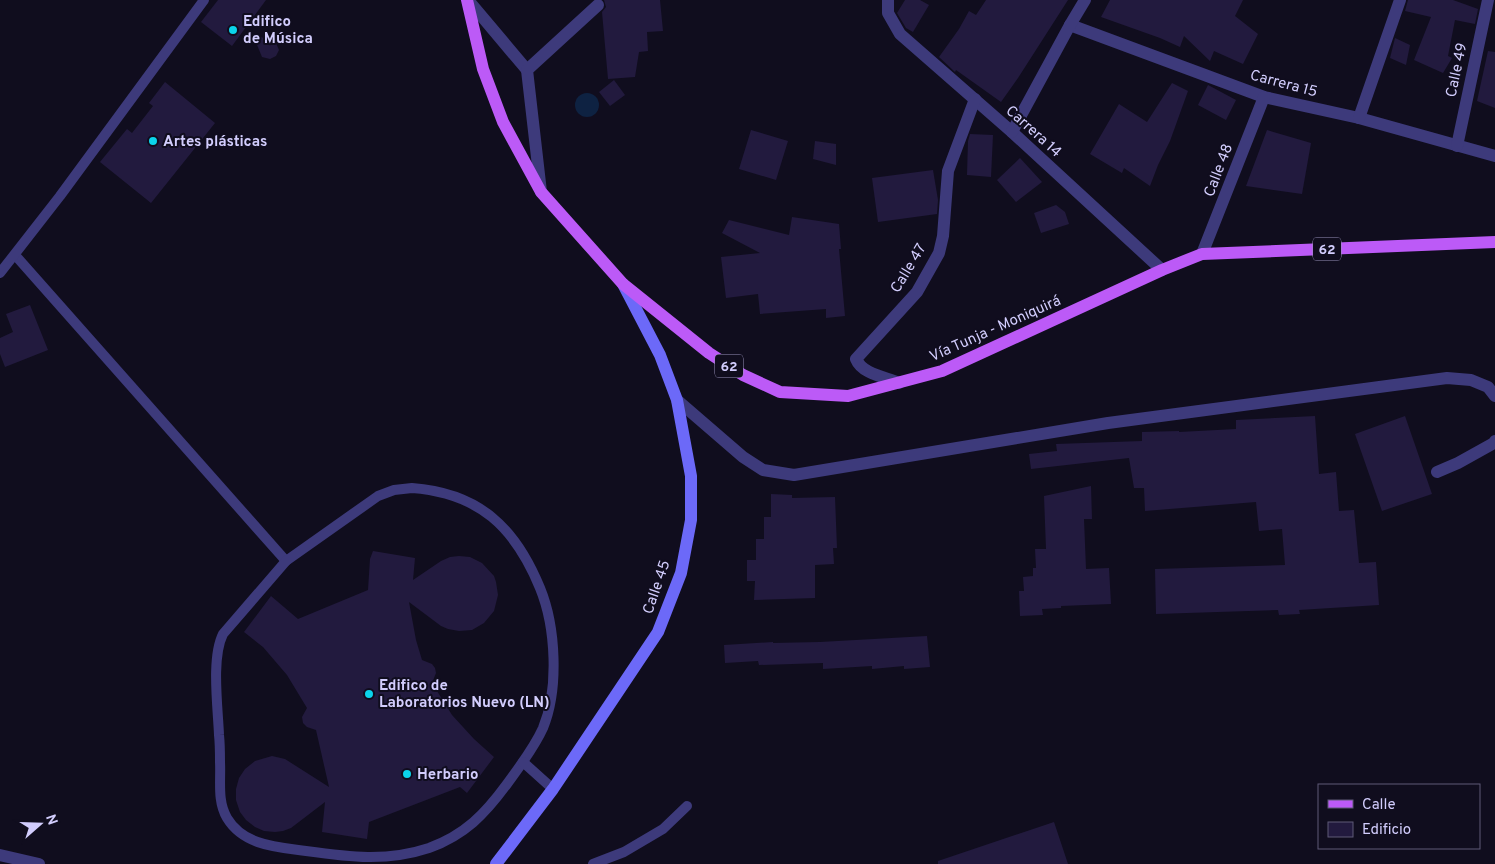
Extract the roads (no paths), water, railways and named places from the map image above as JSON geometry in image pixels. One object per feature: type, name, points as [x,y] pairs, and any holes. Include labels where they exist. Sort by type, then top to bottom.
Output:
[{"type":"main road","name":"Vía Tunja - Moniquirá","points":[[468,0],[483,69],[503,122],[541,192],[623,284],[709,353],[743,375],[780,392],[848,396],[942,371],[1162,270],[1202,254],[1495,242]]},
{"type":"street","points":[[468,0],[528,70],[541,192]]},
{"type":"street","points":[[1012,132],[1070,25],[1086,0]]},
{"type":"street","points":[[1359,118],[1400,0]]},
{"type":"street","name":"Calle 49","points":[[1457,146],[1488,0]]},
{"type":"street","points":[[528,70],[598,5]]},
{"type":"street","name":"Carrera 14","points":[[888,6],[900,34],[1012,132],[1162,270]]},
{"type":"street","name":"Carrera 15","points":[[1070,25],[1264,97],[1359,118],[1495,156]]},
{"type":"street","name":"Calle 48","points":[[1202,254],[1264,97]]},
{"type":"street","name":"Calle 47","points":[[899,382],[869,372],[859,366],[856,359],[917,292],[939,254],[943,236],[948,171],[975,99]]},
{"type":"street","name":"Calle 45","points":[[497,864],[553,790],[658,632],[681,573],[691,520],[691,476],[677,400],[660,355],[623,284]]},
{"type":"street","points":[[677,400],[743,457],[763,470],[794,474],[1108,423],[1447,378],[1471,380],[1488,387],[1495,396]]},
{"type":"street","points":[[1437,472],[1458,463],[1495,441]]},
{"type":"street","points":[[0,855],[39,864]]},
{"type":"lane","points":[[0,274],[66,188],[204,0]]},
{"type":"lane","points":[[14,255],[286,561]]},
{"type":"lane","points":[[412,488],[444,492],[474,505],[494,518],[512,536],[523,553],[546,605],[551,626],[553,669],[549,708],[542,729],[522,762],[493,803],[473,823],[452,838],[430,848],[410,853],[381,857],[356,857],[261,844],[240,834],[226,816],[220,792],[216,661],[218,648],[223,634],[286,561],[378,496],[394,490],[412,488]]},
{"type":"lane","points":[[522,762],[553,790]]},
{"type":"lane","points":[[593,864],[624,852],[663,828],[687,806]]},
{"type":"water","points":[[587,93],[592,94],[598,100],[598,110],[592,116],[587,117],[582,116],[576,110],[575,105],[576,100],[582,94]]},
{"type":"place","name":"Edifico de Música","points":[[233,30]]},
{"type":"place","name":"Artes plásticas","points":[[153,141]]},
{"type":"place","name":"Edifico de Laboratorios Nuevo (LN)","points":[[369,694]]},
{"type":"place","name":"Herbario","points":[[407,774]]}]
